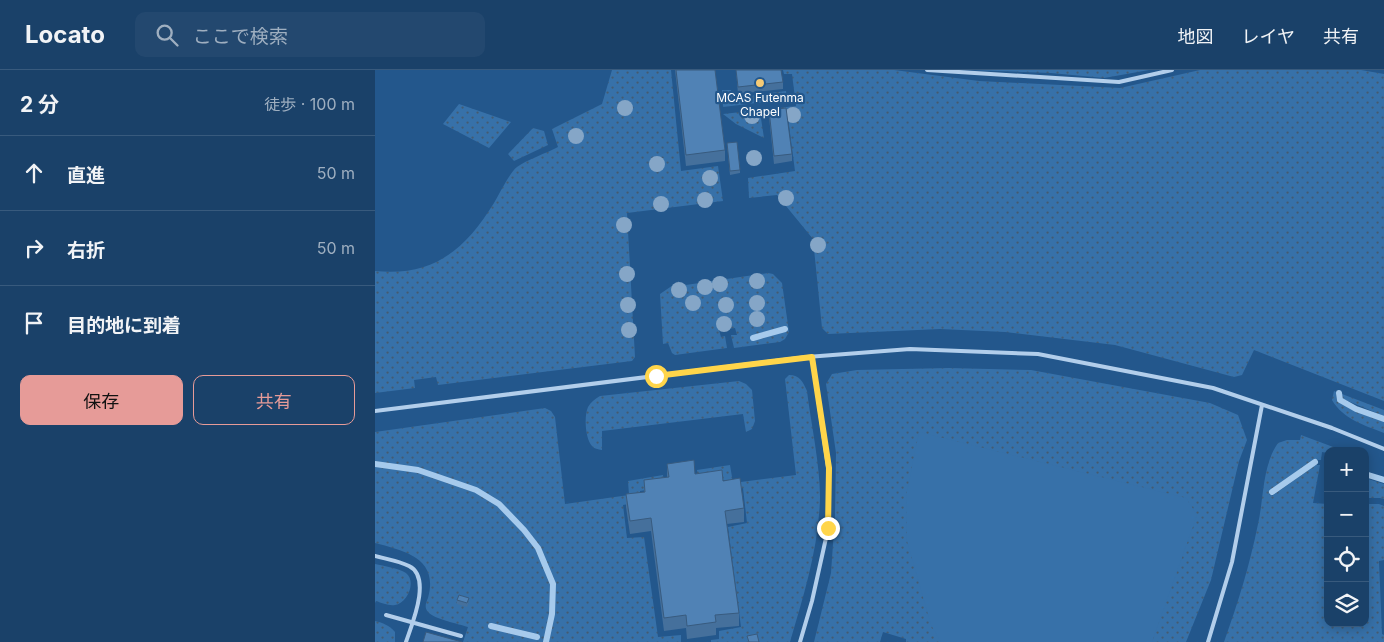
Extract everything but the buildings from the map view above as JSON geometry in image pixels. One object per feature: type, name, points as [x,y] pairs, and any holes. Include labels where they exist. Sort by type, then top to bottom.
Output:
[{"type":"lane","points":[[927,70],[1119,82],[1172,70]]},
{"type":"lane","points":[[375,411],[812,357],[910,349],[1038,354],[1213,388],[1333,428],[1384,449]]},
{"type":"lane","points":[[800,642],[813,601],[828,528],[829,468],[812,357]]},
{"type":"lane","points":[[1208,642],[1232,562],[1262,405]]},
{"type":"lane","points":[[375,556],[411,566],[420,580],[420,596],[406,642]]},
{"type":"lane","points":[[386,615],[461,636]]},
{"type":"shaded area","points":[[612,70],[671,70],[681,171],[718,166],[723,201],[627,213],[635,357],[632,361],[438,385],[436,377],[414,380],[415,388],[375,393],[375,271],[396,272],[414,270],[430,265],[459,247],[483,220],[514,170],[526,162],[558,147],[552,129],[602,104]]},
{"type":"shaded area","points":[[783,70],[894,70],[979,81],[1120,88],[1200,70],[1361,70],[1384,74],[1384,401],[1254,350],[1242,375],[1234,377],[1115,345],[1005,332],[940,329],[828,334],[822,328],[813,239],[777,195],[749,198],[748,178],[795,171],[787,110],[760,112],[764,138],[736,124],[723,114],[796,106],[792,74],[784,74]]},
{"type":"shaded area","points":[[971,70],[1149,70],[1104,78],[1051,73]]},
{"type":"shaded area","points":[[722,90],[731,90],[733,98],[786,91],[787,99],[723,107]]},
{"type":"shaded area","points":[[459,104],[511,122],[489,148],[443,124]]},
{"type":"shaded area","points":[[533,128],[544,131],[548,145],[514,161],[508,154]]},
{"type":"shaded area","points":[[768,273],[773,274],[782,283],[789,332],[785,339],[780,342],[734,348],[731,335],[737,335],[735,328],[719,330],[721,337],[725,336],[727,348],[675,355],[672,353],[668,343],[663,344],[660,294],[679,281],[679,286]]},
{"type":"shaded area","points":[[949,368],[1031,370],[1210,403],[1238,415],[1247,440],[1239,461],[1211,580],[1186,642],[906,642],[906,639],[883,632],[880,642],[814,642],[831,573],[835,515],[836,453],[826,384],[832,374],[857,370]]},
{"type":"shaded area","points":[[789,375],[798,378],[807,391],[820,484],[819,516],[814,552],[790,642],[711,642],[711,640],[719,639],[719,631],[741,627],[728,527],[747,523],[743,488],[727,490],[725,480],[698,483],[697,470],[730,465],[733,483],[796,475],[785,379]]},
{"type":"shaded area","points":[[739,381],[746,384],[752,390],[755,421],[752,429],[746,432],[743,414],[602,431],[602,450],[594,448],[588,438],[586,416],[588,407],[600,396]]},
{"type":"shaded area","points":[[1334,391],[1336,392],[1337,401],[1355,411],[1384,421],[1384,433],[1355,421],[1342,412],[1332,400]]},
{"type":"shaded area","points":[[1342,394],[1384,410],[1384,416],[1343,399]]},
{"type":"shaded area","points":[[545,408],[551,411],[555,417],[565,504],[629,495],[628,481],[663,475],[664,487],[640,491],[640,502],[623,505],[627,538],[644,537],[658,637],[681,635],[681,642],[463,642],[468,627],[436,617],[428,612],[426,605],[430,584],[429,574],[424,565],[408,553],[375,543],[375,432]]},
{"type":"shaded area","points":[[919,432],[1186,498],[1197,515],[1152,642],[941,642],[931,625],[907,541],[906,496]]},
{"type":"shaded area","points":[[1301,435],[1333,447],[1324,447],[1321,460],[1314,460],[1269,491],[1269,494],[1272,496],[1316,465],[1320,465],[1313,503],[1324,504],[1324,627],[1369,627],[1369,504],[1384,506],[1384,560],[1379,561],[1382,634],[1384,635],[1384,642],[1224,642],[1251,554],[1269,462],[1278,443],[1287,440],[1300,440]]},
{"type":"shaded area","points":[[1369,479],[1384,484],[1384,499],[1369,498]]},
{"type":"shaded area","points":[[375,564],[399,570],[406,573],[409,577],[411,587],[407,596],[399,603],[390,605],[376,601],[375,603]]},
{"type":"shaded area","points":[[375,621],[386,625],[395,632],[395,642],[375,642]]},
{"type":"waterway","points":[[753,338],[785,329]]},
{"type":"waterway","points":[[1339,393],[1340,400],[1356,409],[1384,419]]},
{"type":"waterway","points":[[1272,492],[1315,462]]},
{"type":"waterway","points":[[375,464],[418,470],[476,490],[499,504],[524,530],[538,548],[553,584],[552,614],[546,642]]},
{"type":"waterway","points":[[1369,475],[1384,480]]},
{"type":"waterway","points":[[491,626],[537,637]]},
{"type":"place","name":"MCAS Futenma Chapel","points":[[760,83]]},
{"type":"route","points":[[656,376],[812,357],[829,468],[828,528]]}]
